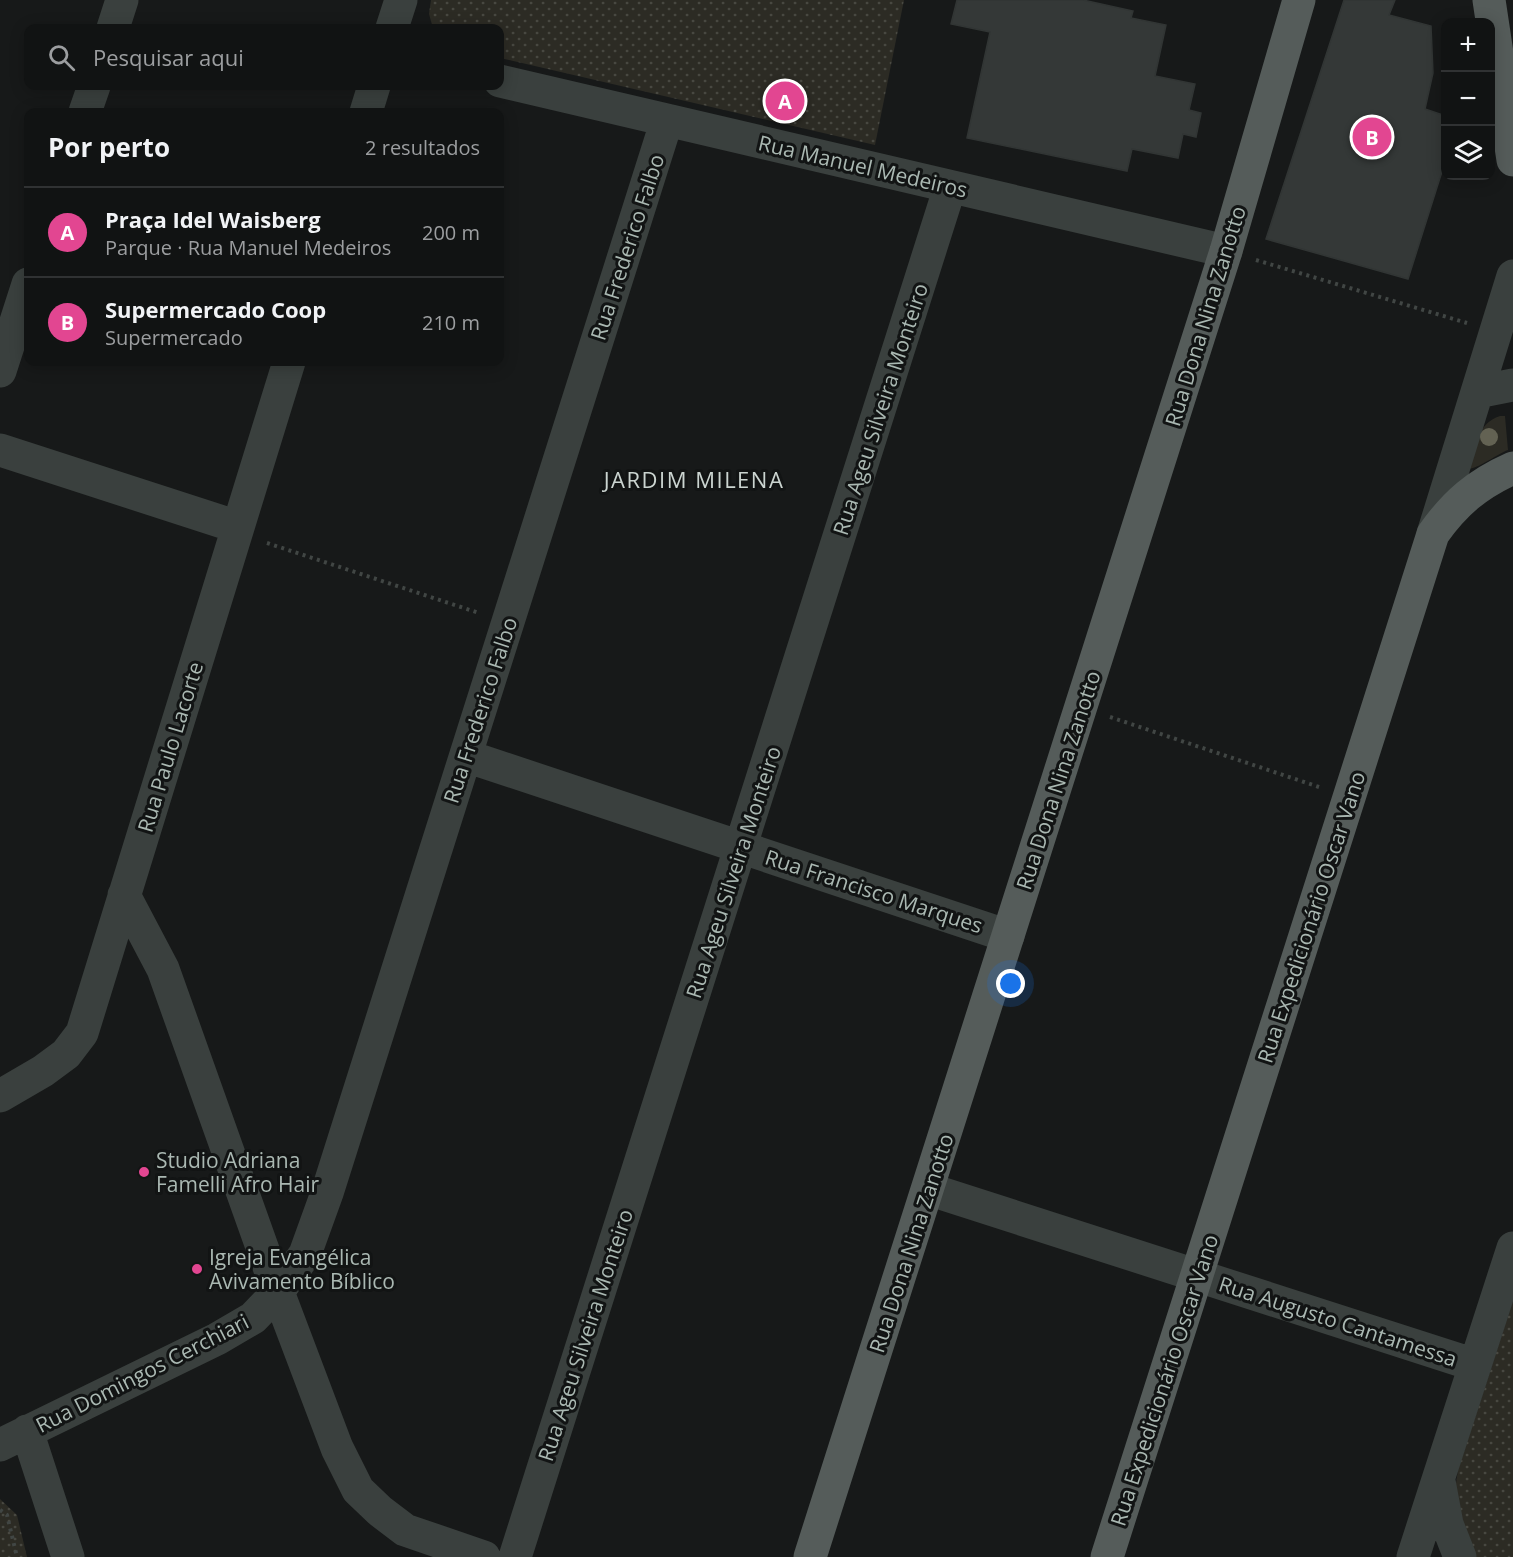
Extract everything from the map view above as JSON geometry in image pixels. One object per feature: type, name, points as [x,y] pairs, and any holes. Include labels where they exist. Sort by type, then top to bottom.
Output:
[{"type":"main road","name":"Rua Dona Nina Zanotto","points":[[810,1557],[1226,251],[1299,0]]},
{"type":"main road","points":[[1489,0],[1513,160]]},
{"type":"main road","points":[[1433,534],[1450,511],[1475,488],[1513,468]]},
{"type":"main road","name":"Rua Expedicionário Oscar Vano","points":[[1107,1557],[1433,534]]},
{"type":"street","points":[[114,24],[122,0]]},
{"type":"street","points":[[393,24],[401,0]]},
{"type":"street","name":"Rua Manuel Medeiros","points":[[504,82],[1226,251]]},
{"type":"street","points":[[86,108],[93,90]]},
{"type":"street","points":[[367,108],[373,90]]},
{"type":"street","name":"Rua Frederico Falbo","points":[[278,1292],[305,1254],[327,1193],[667,120]]},
{"type":"street","name":"Rua Ageu Silveira Monteiro","points":[[515,1557],[950,187]]},
{"type":"street","name":"Rua Expedicionário Oscar Vano","points":[[1433,534],[1513,276]]},
{"type":"street","points":[[0,371],[24,296]]},
{"type":"street","name":"Rua Paulo Lacorte","points":[[0,1096],[43,1071],[66,1054],[82,1033],[288,366]]},
{"type":"street","points":[[1477,392],[1513,385]]},
{"type":"street","points":[[0,450],[237,530]]},
{"type":"street","name":"Rua Francisco Marques","points":[[466,756],[1008,936]]},
{"type":"street","points":[[124,895],[164,969],[278,1292],[337,1448],[358,1490],[405,1530],[484,1557]]},
{"type":"street","name":"Rua Augusto Cantamessa","points":[[928,1189],[1475,1365]]},
{"type":"street","points":[[1413,1557],[1513,1248]]},
{"type":"street","name":"Rua Domingos Cerchiari","points":[[14,1438],[217,1339],[253,1318],[278,1292]]},
{"type":"street","points":[[14,1438],[68,1557]]},
{"type":"street","points":[[1438,1479],[1447,1524],[1460,1557]]},
{"type":"path","points":[[1226,251],[1496,331]]},
{"type":"path","points":[[237,530],[508,622]]},
{"type":"path","points":[[1081,707],[1349,797]]},
{"type":"path","points":[[0,1510],[7,1515],[17,1557]]},
{"type":"shaded area","points":[[431,0],[904,0],[875,145],[504,59],[504,24],[432,24],[429,14]]},
{"type":"shaded area","points":[[1505,416],[1508,450],[1477,467],[1468,469],[1482,430],[1492,419]]},
{"type":"shaded area","points":[[1513,1300],[1513,1557],[1475,1557],[1468,1546],[1455,1490],[1458,1470]]},
{"type":"shaded area","points":[[0,1499],[17,1515],[27,1557],[0,1557]]},
{"type":"building","points":[[957,0],[1083,0],[1133,11],[1131,18],[1166,25],[1155,76],[1195,84],[1189,110],[1201,113],[1196,137],[1183,134],[1178,158],[1132,149],[1127,171],[967,138],[990,32],[951,24]]},
{"type":"building","points":[[1344,0],[1395,0],[1389,15],[1431,26],[1433,73],[1425,109],[1441,114],[1441,175],[1408,279],[1266,239]]},
{"type":"place","name":"Praça Idel Waisberg","points":[[785,101]]},
{"type":"place","name":"Supermercado Coop","points":[[1372,137]]},
{"type":"place","name":"Studio Adriana Famelli Afro Hair","points":[[144,1172]]},
{"type":"place","name":"Igreja Evangélica Avivamento Bíblico","points":[[197,1269]]},
{"type":"district","name":"JARDIM MILENA","points":[[694,479]]}]
